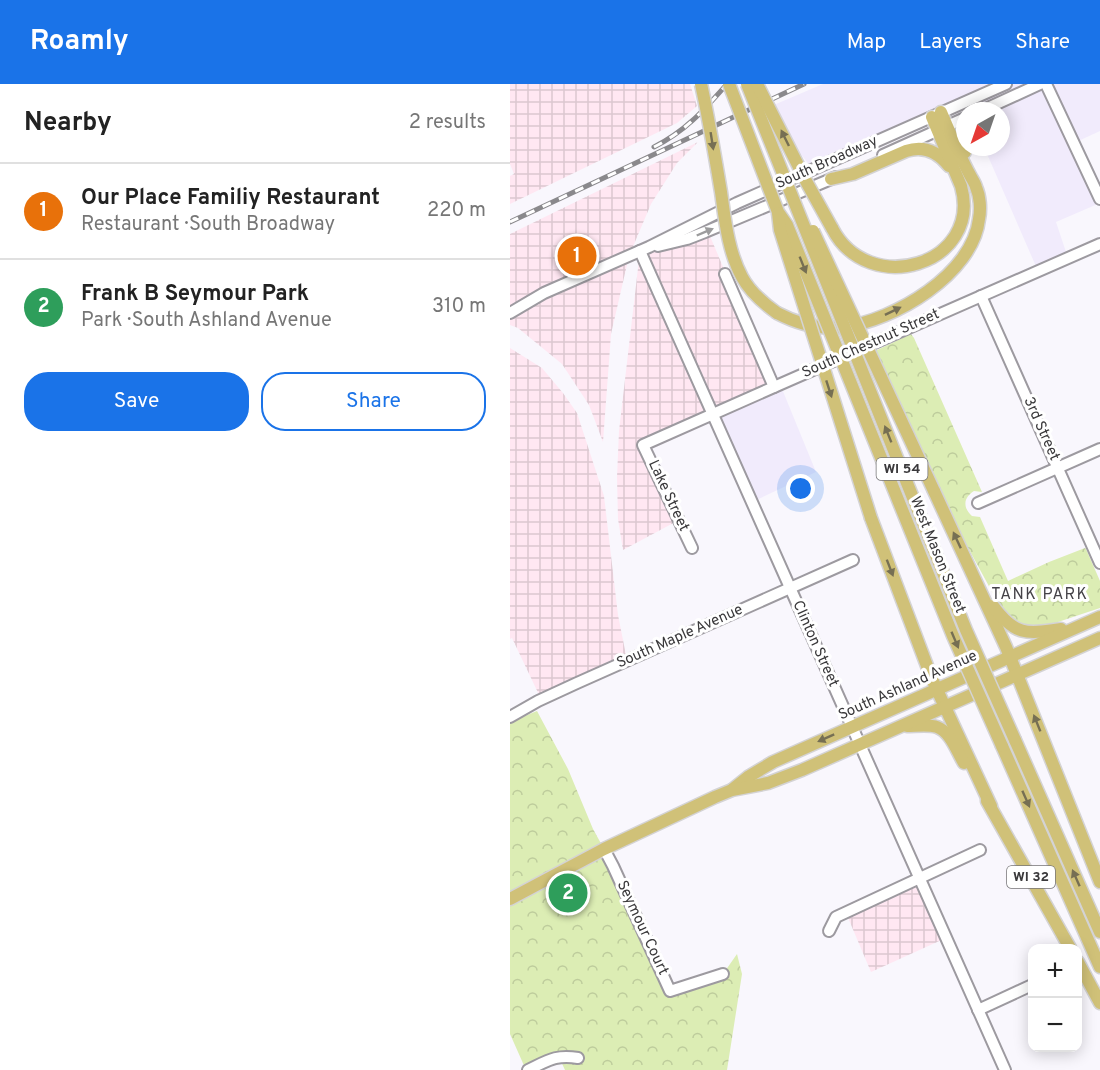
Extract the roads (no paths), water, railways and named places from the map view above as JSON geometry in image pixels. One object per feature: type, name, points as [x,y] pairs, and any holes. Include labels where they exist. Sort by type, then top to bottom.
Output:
[{"type":"main road","points":[[701,84],[726,225],[740,274],[760,300],[777,313],[806,325],[826,328],[845,327],[887,315],[924,294],[953,271],[972,244],[980,218],[975,176],[967,156]]},
{"type":"main road","name":"West Mason Street","points":[[729,84],[778,212],[787,225],[953,636],[1100,968]]},
{"type":"main road","name":"West Mason Street","points":[[747,84],[966,630],[1100,932]]},
{"type":"main road","points":[[757,84],[807,183],[840,241],[853,253],[876,264],[908,267],[940,252],[955,236],[964,214],[964,197],[942,128]]},
{"type":"main road","points":[[936,115],[977,188]]},
{"type":"main road","points":[[831,179],[853,174],[906,151],[920,148],[942,157],[961,186]]},
{"type":"main road","points":[[792,197],[806,217],[824,253],[980,588],[1100,882]]},
{"type":"main road","points":[[778,212],[780,230],[871,518],[945,707]]},
{"type":"main road","points":[[980,588],[1001,618],[1014,628],[1028,633],[1037,633],[1077,627]]},
{"type":"main road","name":"South Ashland Avenue","points":[[732,790],[743,780],[768,765],[1100,617]]},
{"type":"main road","name":"South Ashland Avenue","points":[[510,898],[604,849],[732,790],[776,780],[1100,638]]},
{"type":"main road","name":"WI 32","points":[[945,707],[991,806],[1068,944]]},
{"type":"main road","points":[[903,726],[936,727],[948,735],[973,780],[991,806]]},
{"type":"main road","points":[[1082,971],[1100,1003]]},
{"type":"street","name":"South Broadway","points":[[510,313],[544,293],[645,249],[737,203],[1006,84]]},
{"type":"street","points":[[1001,102],[1040,84]]},
{"type":"street","points":[[1046,84],[1100,200]]},
{"type":"street","name":"South Broadway","points":[[645,249],[696,236],[831,179],[956,122]]},
{"type":"street","name":"South Chestnut Street","points":[[643,445],[1100,244]]},
{"type":"street","name":"Clinton Street","points":[[645,249],[713,413],[1005,1070]]},
{"type":"street","points":[[725,274],[774,387]]},
{"type":"street","name":"3rd Street","points":[[981,296],[1100,563]]},
{"type":"street","name":"Lake Street","points":[[643,445],[692,548]]},
{"type":"street","points":[[978,503],[1100,449]]},
{"type":"street","name":"South Maple Avenue","points":[[510,717],[538,701],[853,560]]},
{"type":"street","name":"Seymour Court","points":[[604,849],[670,991],[723,974]]},
{"type":"street","points":[[828,931],[836,917],[980,850]]},
{"type":"street","points":[[978,1010],[1028,987]]},
{"type":"street","points":[[528,1070],[559,1056],[578,1058]]},
{"type":"railway","points":[[654,147],[685,127],[727,84]]},
{"type":"railway","points":[[510,222],[804,84]]},
{"type":"place","name":"Our Place Familiy Restaurant","points":[[577,256]]},
{"type":"place","name":"Frank B Seymour Park","points":[[568,893]]},
{"type":"district","name":"TANK PARK","points":[[1040,595]]}]
